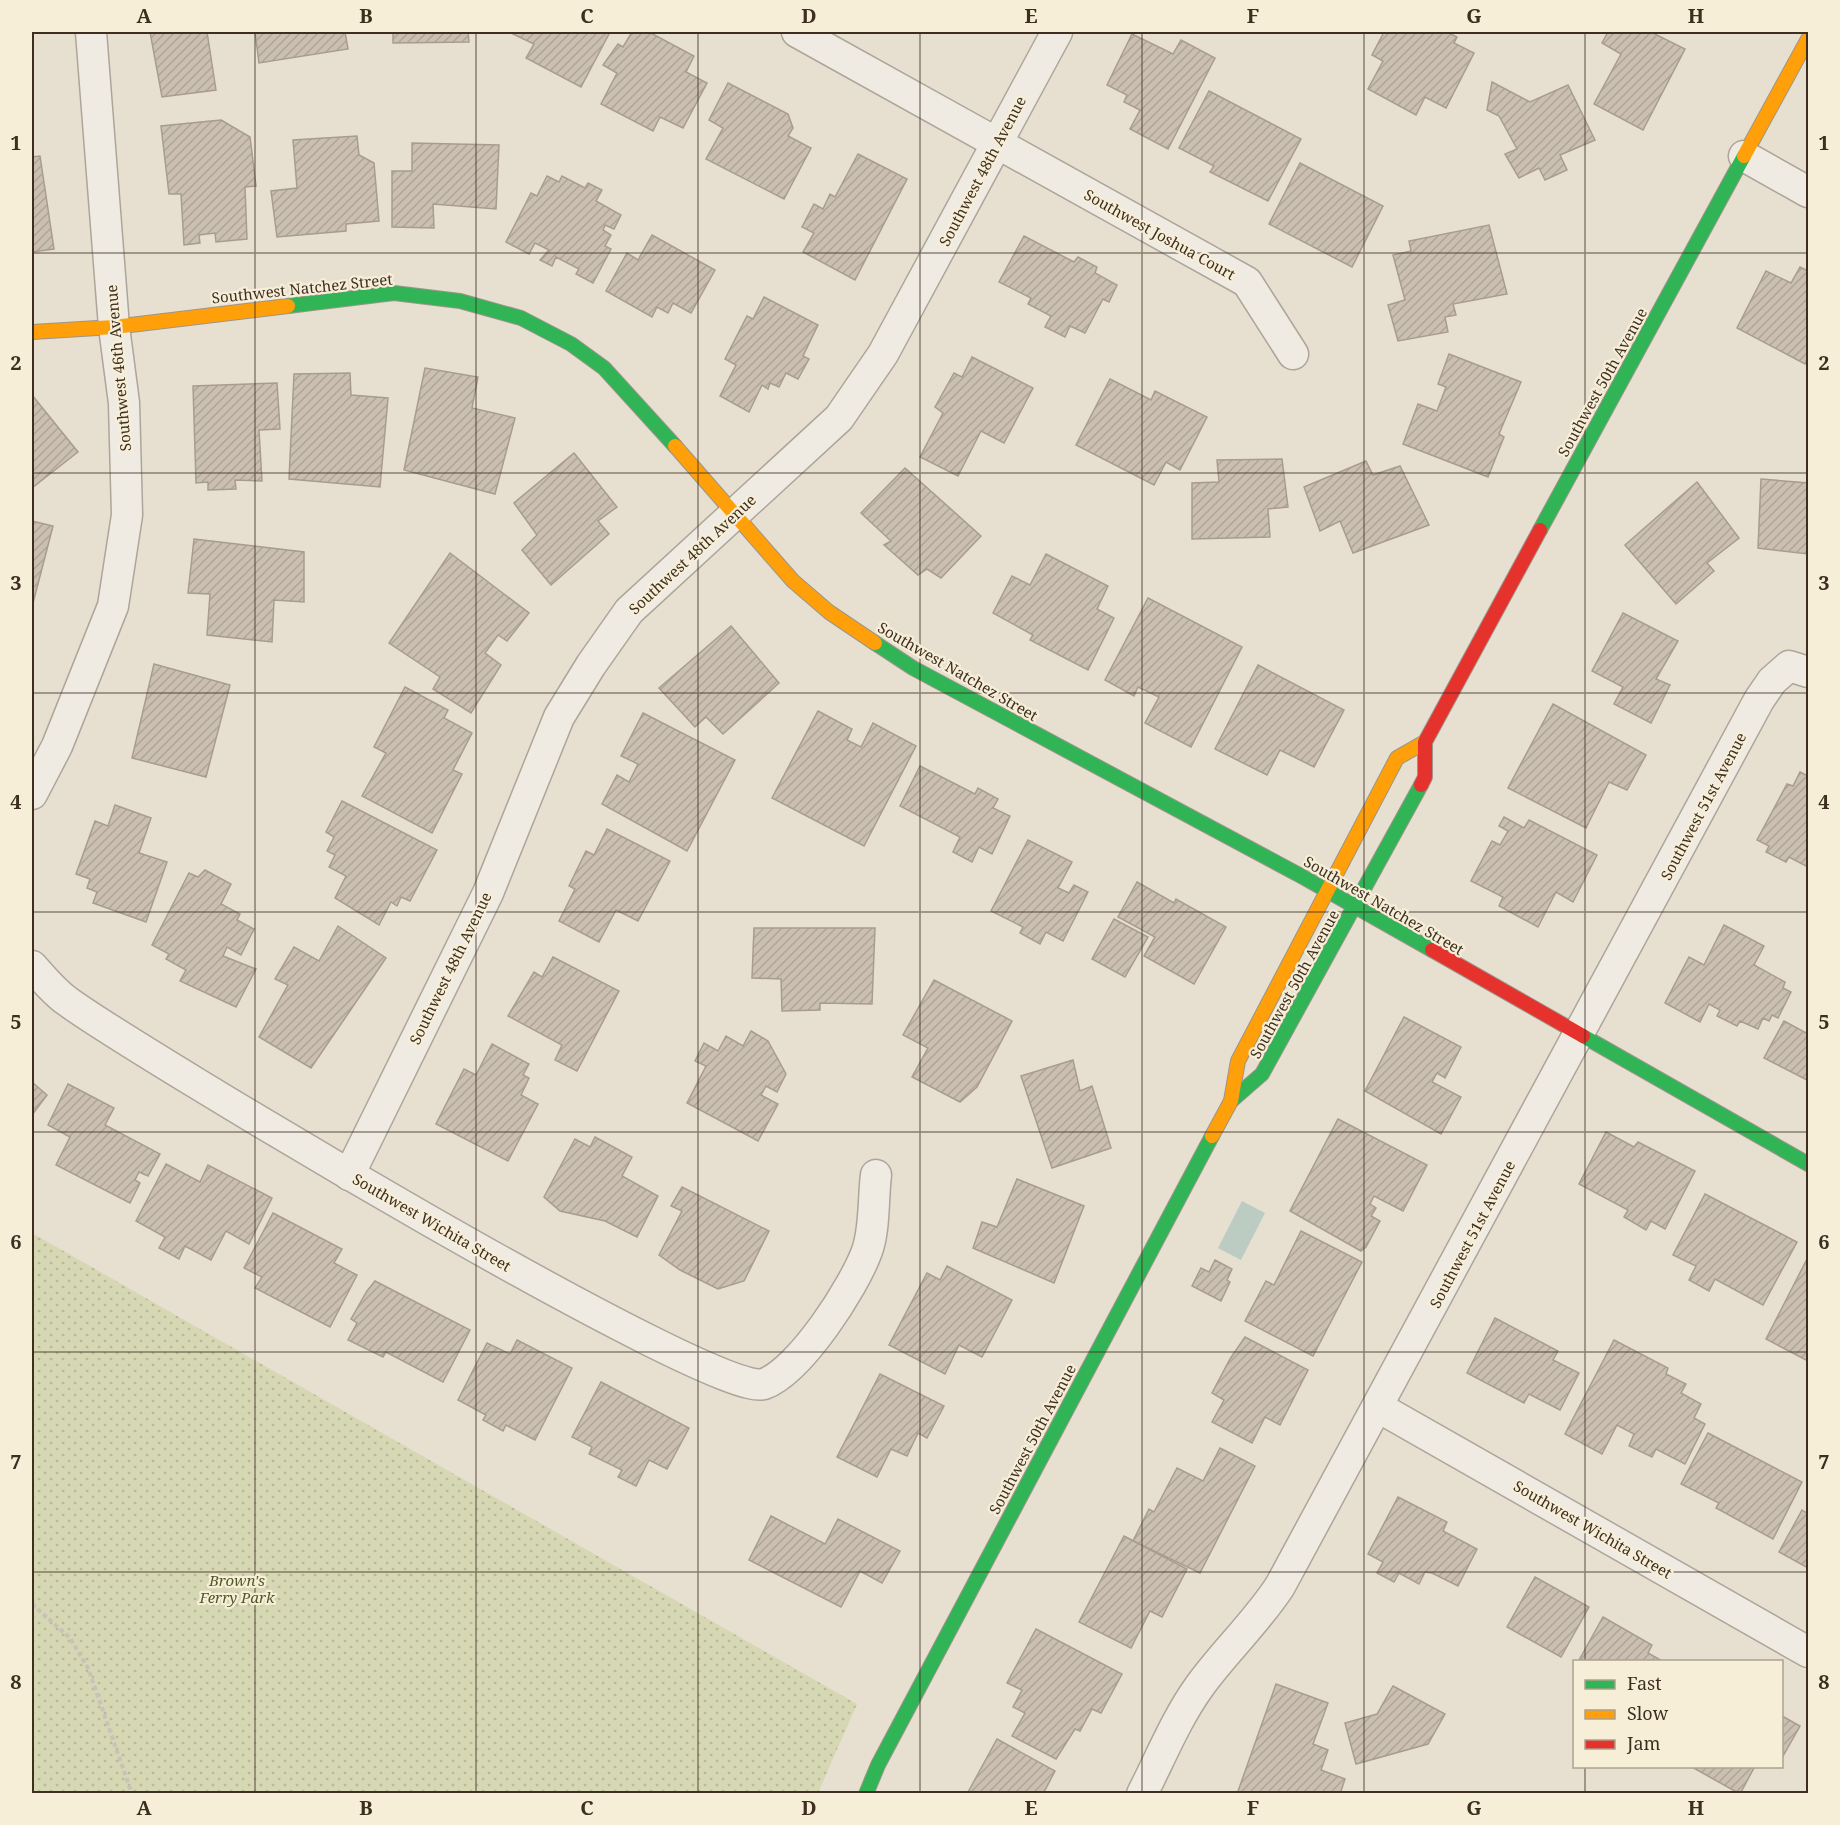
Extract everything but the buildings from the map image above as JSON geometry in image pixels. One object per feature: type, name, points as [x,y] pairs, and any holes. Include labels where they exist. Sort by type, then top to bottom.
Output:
[{"type":"street","name":"Southwest 46th Avenue","points":[[32,794],[57,746],[113,606],[127,515],[124,403],[114,327],[91,32]]},
{"type":"street","name":"Southwest Joshua Court","points":[[798,32],[997,145],[1247,282],[1293,354]]},
{"type":"street","name":"Southwest 48th Avenue","points":[[349,1175],[488,894],[559,717],[591,665],[629,611],[839,418],[858,393],[883,354],[1056,32]]},
{"type":"street","name":"Southwest 50th Avenue","points":[[1231,1101],[1262,1074],[1355,907],[1425,777],[1425,742],[1809,39]]},
{"type":"street","points":[[1744,156],[1809,192]]},
{"type":"street","name":"Southwest Natchez Street","points":[[32,332],[114,327],[394,293],[460,301],[520,318],[571,344],[604,368],[627,391],[793,581],[829,612],[913,668],[1326,890],[1809,1164]]},
{"type":"street","name":"Southwest 51st Avenue","points":[[1142,1794],[1197,1690],[1216,1665],[1262,1614],[1280,1587],[1581,1034],[1759,700],[1772,681],[1799,669]]},
{"type":"street","name":"Southwest 50th Avenue","points":[[866,1794],[878,1765],[1231,1101],[1238,1061],[1326,890],[1397,758],[1425,742]]},
{"type":"street","name":"Southwest Wichita Street","points":[[32,966],[65,1000],[349,1175],[502,1263],[704,1367],[751,1386],[764,1384],[788,1366],[834,1316],[867,1250],[876,1175]]},
{"type":"street","name":"Southwest Wichita Street","points":[[1378,1407],[1809,1652]]},
{"type":"path","points":[[32,1604],[70,1638],[88,1668],[132,1794]]},
{"type":"green space","name":"Brown's Ferry Park","points":[[32,1233],[857,1704],[818,1793],[32,1793]]},
{"type":"shaded area","points":[[1242,1201],[1265,1213],[1241,1260],[1218,1248]]},
{"type":"traffic: fast","points":[[1540,530],[1744,156]]},
{"type":"traffic: fast","points":[[288,306],[394,293],[460,301],[521,318],[571,344],[604,368],[675,446]]},
{"type":"traffic: fast","points":[[875,643],[913,668],[1303,877],[1432,950]]},
{"type":"traffic: fast","points":[[1231,1101],[1262,1074],[1421,785]]},
{"type":"traffic: fast","points":[[1583,1036],[1808,1164]]},
{"type":"traffic: fast","points":[[866,1794],[878,1765],[1212,1136]]},
{"type":"traffic: slow","points":[[1744,156],[1808,39]]},
{"type":"traffic: slow","points":[[32,332],[114,327],[288,306]]},
{"type":"traffic: slow","points":[[675,446],[793,581],[829,612],[875,643]]},
{"type":"traffic: slow","points":[[1212,1136],[1231,1101],[1238,1061],[1397,758],[1425,742]]},
{"type":"traffic: jam","points":[[1421,785],[1425,777],[1425,742],[1540,530]]},
{"type":"traffic: jam","points":[[1432,950],[1583,1036]]}]
